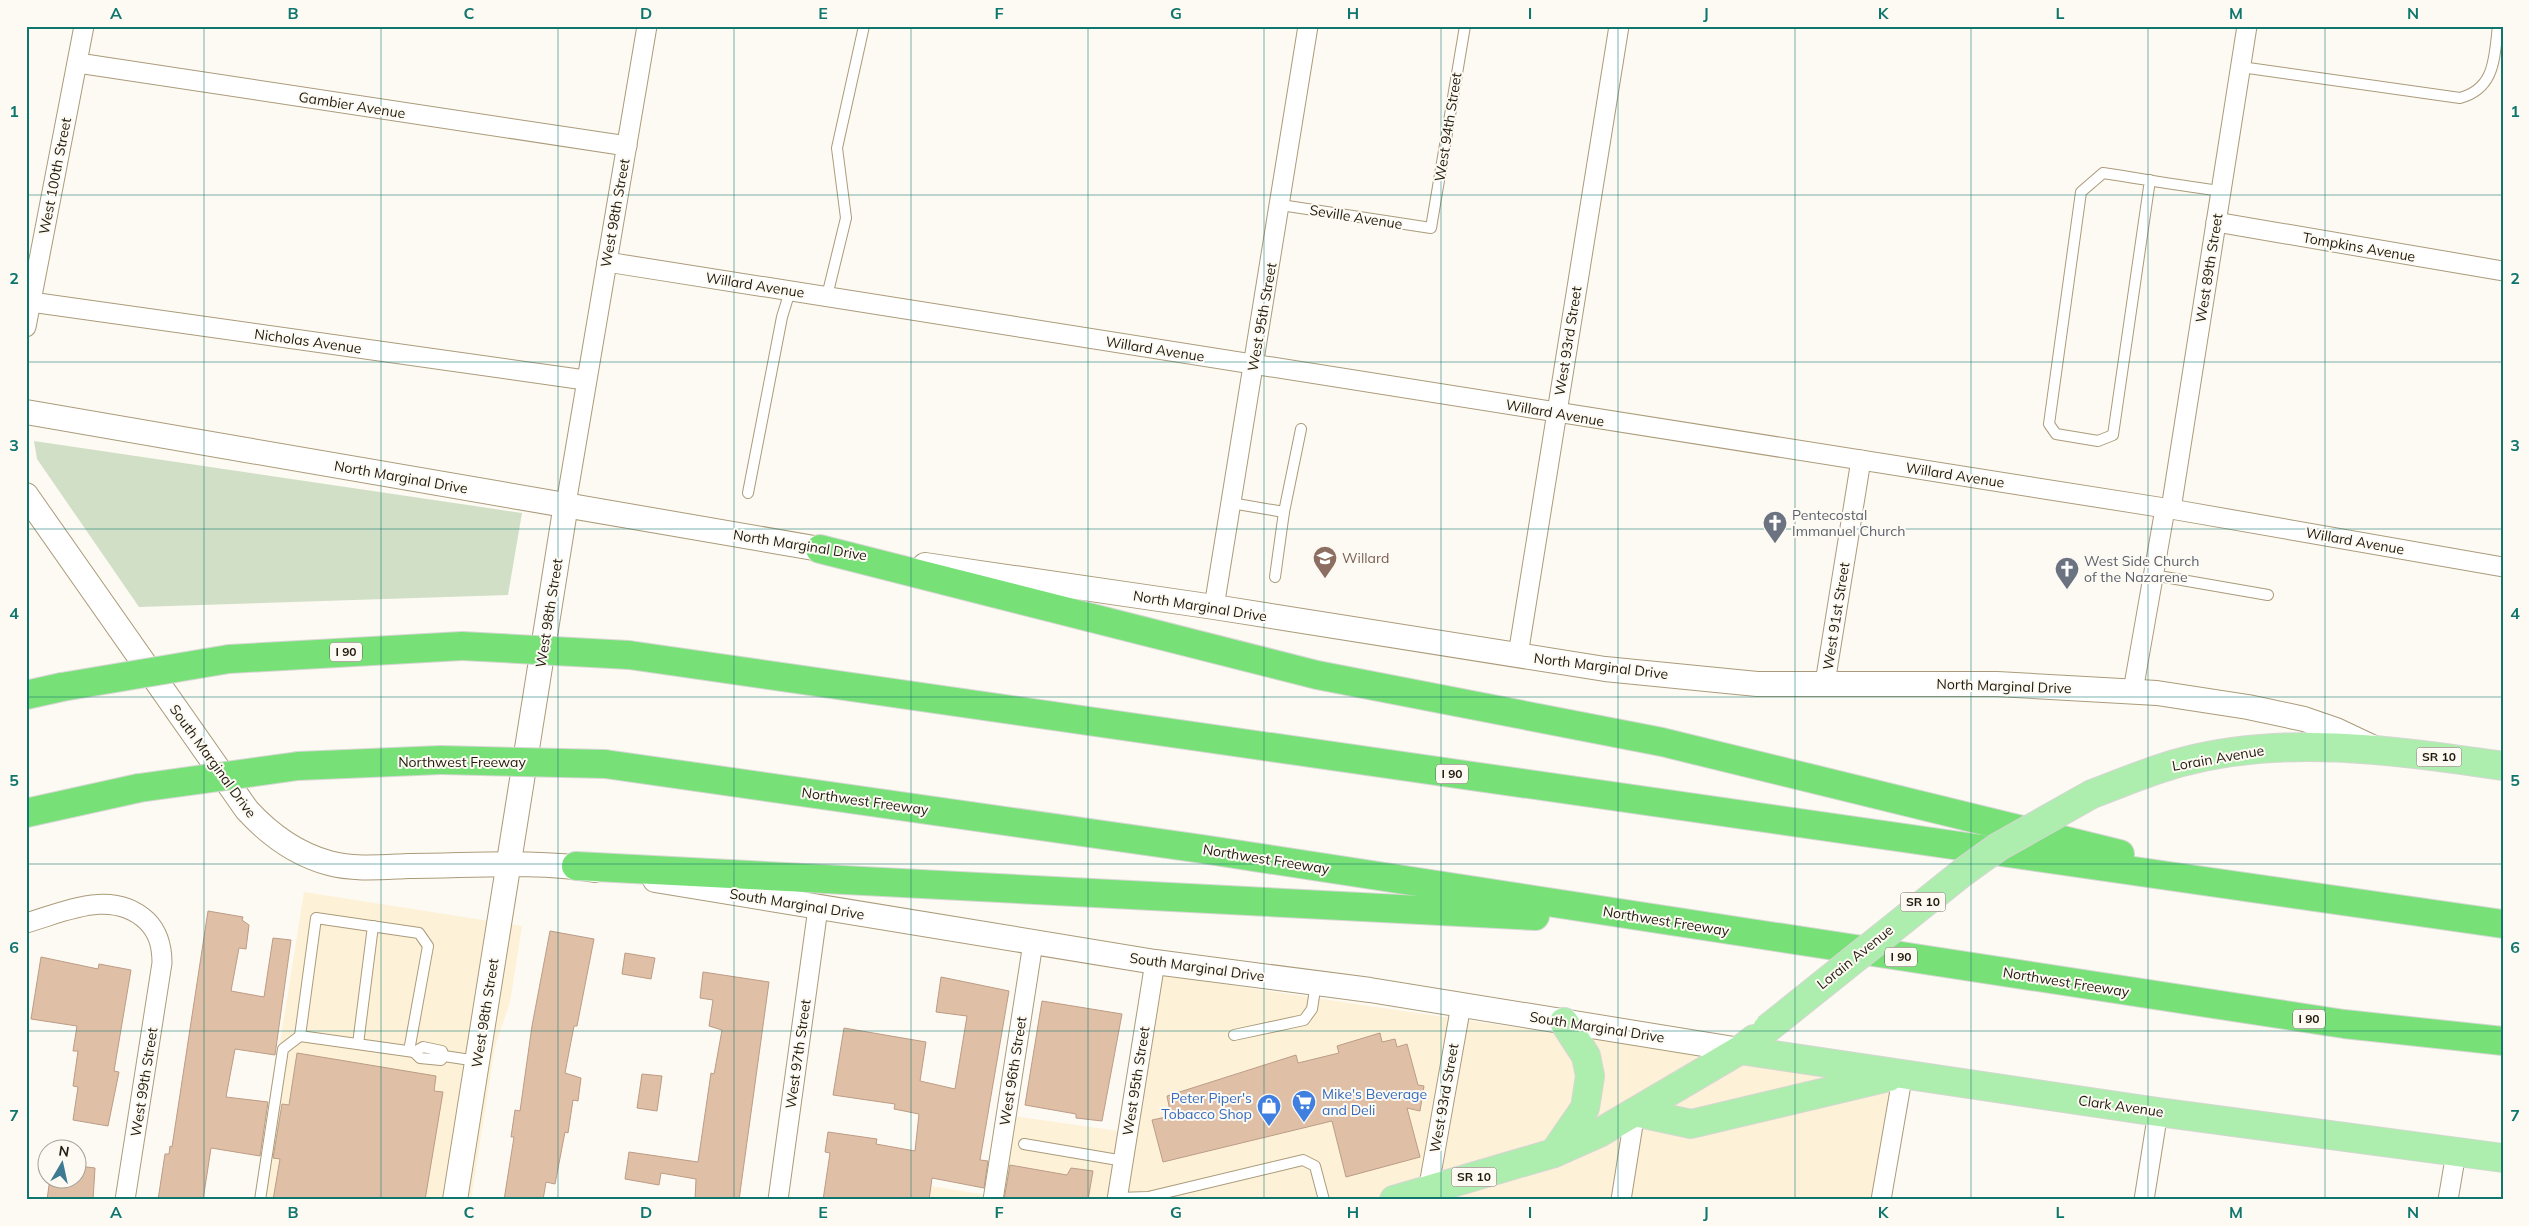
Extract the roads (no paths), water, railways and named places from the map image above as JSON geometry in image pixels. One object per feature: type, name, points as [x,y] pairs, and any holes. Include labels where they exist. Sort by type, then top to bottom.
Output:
[{"type":"highway","points":[[820,549],[1317,675],[1662,742],[2274,892]]},
{"type":"highway","name":"I 90","points":[[26,695],[62,687],[229,659],[462,646],[629,655],[2503,924]]},
{"type":"highway","name":"Northwest Freeway","points":[[26,814],[139,788],[298,766],[441,760],[605,764],[1202,849],[2344,1024],[2503,1041]]},
{"type":"highway","points":[[576,866],[1687,924]]},
{"type":"main road","name":"Lorain Avenue","points":[[1396,1200],[1554,1153],[1599,1133],[1635,1112],[1740,1050],[1962,872],[1998,847],[2092,794],[2182,762],[2266,748],[2323,746],[2376,749],[2503,766]]},
{"type":"main road","points":[[1554,1153],[1585,1108],[1590,1076],[1586,1056],[1564,1022]]},
{"type":"main road","name":"Clark Avenue","points":[[1740,1050],[2158,1112],[2503,1158]]},
{"type":"main road","points":[[1635,1112],[1691,1124],[1903,1073]]},
{"type":"street","name":"West 100th Street","points":[[26,327],[84,26]]},
{"type":"street","name":"West 98th Street","points":[[455,1200],[585,380],[647,26]]},
{"type":"street","name":"West 95th Street","points":[[1214,607],[1308,26]]},
{"type":"street","name":"West 93rd Street","points":[[1518,655],[1619,26]]},
{"type":"street","name":"West 89th Street","points":[[2133,691],[2153,575],[2168,509],[2247,26]]},
{"type":"street","name":"Gambier Avenue","points":[[78,63],[627,146]]},
{"type":"street","name":"Tompkins Avenue","points":[[2216,222],[2503,271]]},
{"type":"street","name":"Willard Avenue","points":[[607,262],[2168,509],[2503,566]]},
{"type":"street","name":"Nicholas Avenue","points":[[31,302],[585,380]]},
{"type":"street","name":"North Marginal Drive","points":[[26,412],[820,549],[1214,607],[1605,669],[1757,684],[1997,684],[2133,691],[2248,708],[2304,719],[2336,730],[2376,749]]},
{"type":"street","name":"West 91st Street","points":[[1825,683],[1861,460]]},
{"type":"street","name":"South Marginal Drive","points":[[26,495],[246,810],[283,843],[314,858],[348,866],[576,866],[818,908],[1155,962],[1316,983],[1740,1050]]},
{"type":"street","name":"West 99th Street","points":[[26,924],[91,905],[119,905],[138,914],[153,928],[161,945],[162,963],[125,1200]]},
{"type":"street","name":"West 97th Street","points":[[778,1200],[818,908]]},
{"type":"street","name":"West 96th Street","points":[[993,1200],[1033,942]]},
{"type":"street","name":"West 95th Street","points":[[1117,1199],[1155,962]]},
{"type":"street","name":"West 93rd Street","points":[[1428,1191],[1461,1005]]},
{"type":"street","points":[[1881,1200],[1903,1073]]},
{"type":"street","points":[[1621,1200],[1635,1112]]},
{"type":"street","points":[[2144,1200],[2158,1112]]},
{"type":"street","points":[[2448,1200],[2456,1153]]},
{"type":"lane","points":[[827,296],[846,218],[837,148],[864,26]]},
{"type":"lane","name":"West 94th Street","points":[[1431,228],[1465,26]]},
{"type":"lane","points":[[2241,67],[2460,98],[2472,95],[2487,81],[2492,66],[2498,26]]},
{"type":"lane","points":[[2150,180],[2114,435],[2098,441],[2056,434],[2050,424],[2081,192],[2103,173],[2150,180],[2221,191]]},
{"type":"lane","name":"Seville Avenue","points":[[1280,205],[1431,228]]},
{"type":"lane","points":[[748,493],[782,317],[790,291]]},
{"type":"lane","points":[[1275,577],[1284,512],[1301,429]]},
{"type":"lane","points":[[1231,504],[1284,512]]},
{"type":"lane","points":[[2153,575],[2268,595]]},
{"type":"lane","points":[[260,1200],[283,1049],[300,1036],[316,918],[419,933],[428,946],[411,1051]]},
{"type":"lane","points":[[358,1044],[373,926]]},
{"type":"lane","points":[[1234,1035],[1304,1020],[1312,1008],[1316,983]]},
{"type":"lane","points":[[300,1036],[411,1051],[420,1058],[441,1060],[444,1056],[477,1061]]},
{"type":"lane","points":[[1024,1144],[1124,1161]]},
{"type":"lane","points":[[1117,1199],[1148,1198],[1302,1160],[1315,1166],[1324,1200]]},
{"type":"place","name":"Pentecostal Immanuel Church","points":[[1775,544]]},
{"type":"place","name":"Willard","points":[[1325,579]]},
{"type":"place","name":"West Side Church of the Nazarene","points":[[2067,590]]},
{"type":"place","name":"Mike's Beverage and Deli","points":[[1304,1123]]},
{"type":"place","name":"Peter Piper's Tobacco Shop","points":[[1269,1127]]}]
